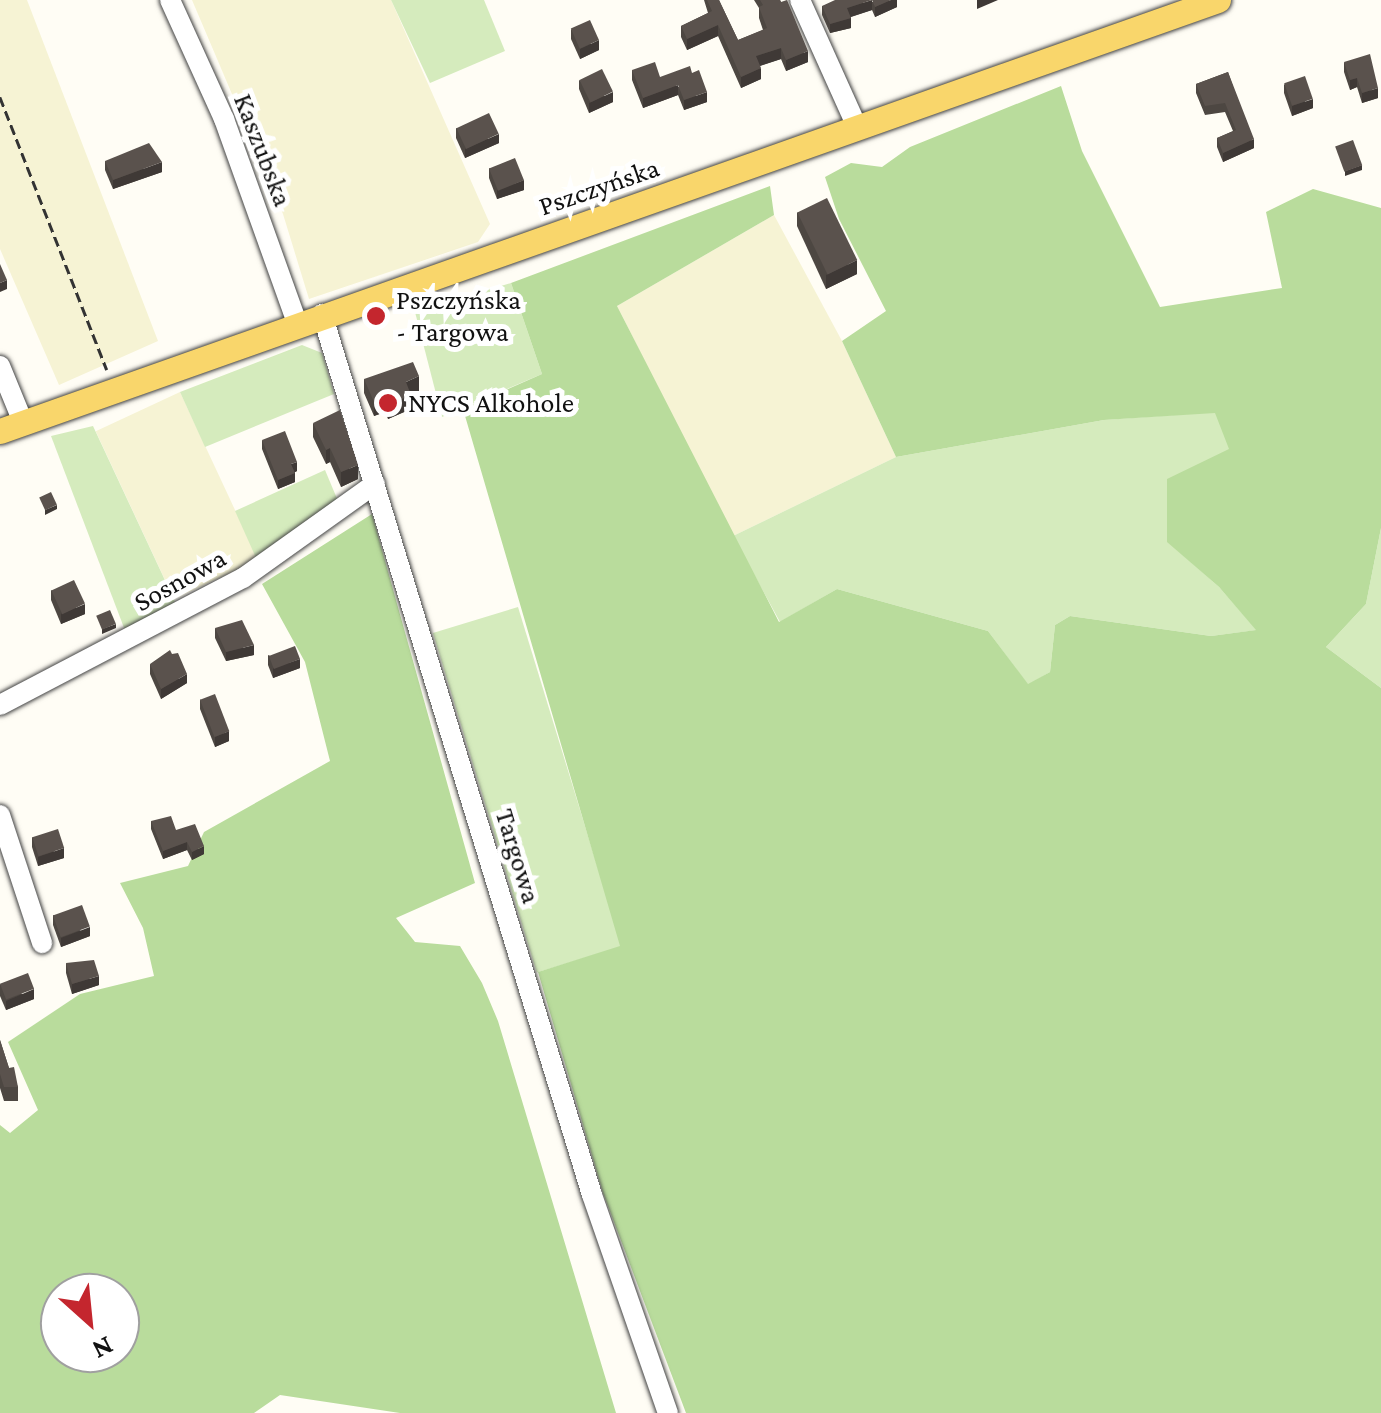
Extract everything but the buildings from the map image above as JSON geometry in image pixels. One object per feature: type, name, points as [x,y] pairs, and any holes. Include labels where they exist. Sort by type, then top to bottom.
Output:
[{"type":"main road","name":"Pszczyńska","points":[[12,427],[309,318],[1218,0]]},
{"type":"street","name":"Kaszubska","points":[[170,0],[309,318]]},
{"type":"street","points":[[800,0],[858,127]]},
{"type":"street","name":"Targowa","points":[[309,318],[375,484],[592,1195],[668,1413]]},
{"type":"street","points":[[0,366],[12,427]]},
{"type":"street","name":"Sosnowa","points":[[0,705],[244,578],[375,484]]},
{"type":"street","points":[[0,816],[42,943]]},
{"type":"path","points":[[0,97],[78,288],[114,390]]},
{"type":"shaded area","points":[[0,0],[27,0],[158,341],[59,385],[0,249]]},
{"type":"shaded area","points":[[192,0],[391,0],[490,224],[478,242],[309,299],[283,214]]},
{"type":"shaded area","points":[[774,215],[842,341],[896,457],[733,536],[617,306]]},
{"type":"shaded area","points":[[180,392],[258,560],[174,599],[96,431]]},
{"type":"green space","points":[[391,0],[484,0],[505,51],[430,83]]},
{"type":"green space","points":[[1061,86],[1082,151],[1160,307],[1282,288],[1266,212],[1313,189],[1381,208],[1381,528],[1366,604],[1326,647],[1381,688],[1381,1413],[686,1413],[603,1193],[538,972],[620,946],[463,409],[542,374],[511,283],[770,186],[774,215],[617,306],[779,622],[837,589],[988,631],[1028,684],[1050,672],[1055,625],[1070,616],[1211,636],[1256,630],[1219,587],[1167,542],[1167,479],[1229,449],[1215,413],[1104,420],[896,457],[842,341],[886,311],[839,219],[825,177],[851,163],[882,167],[910,147]]},
{"type":"green space","points":[[511,283],[542,374],[442,417],[415,312]]},
{"type":"green space","points":[[302,345],[322,353],[334,394],[205,447],[180,392]]},
{"type":"green space","points":[[1216,412],[1230,449],[1167,541],[1219,587],[1257,630],[1211,636],[1070,616],[1055,625],[1050,672],[1028,685],[988,631],[837,589],[780,622],[733,536],[896,457],[1104,420]]},
{"type":"green space","points":[[93,426],[177,606],[126,633],[51,436]]},
{"type":"green space","points":[[325,470],[338,501],[257,560],[235,511]]},
{"type":"green space","points":[[372,514],[475,883],[396,918],[415,942],[460,946],[482,983],[498,1021],[616,1413],[400,1413],[280,1395],[254,1413],[0,1413],[0,1125],[10,1133],[38,1110],[8,1042],[80,994],[154,976],[143,928],[120,883],[188,866],[204,832],[330,761],[305,662],[262,584]]},
{"type":"green space","points":[[1381,528],[1381,688],[1326,647],[1366,604]]},
{"type":"green space","points":[[518,607],[622,946],[537,973],[433,633]]},
{"type":"place","name":"Pszczyńska - Targowa","points":[[376,316]]},
{"type":"place","name":"NYCS Alkohole","points":[[388,403]]}]
